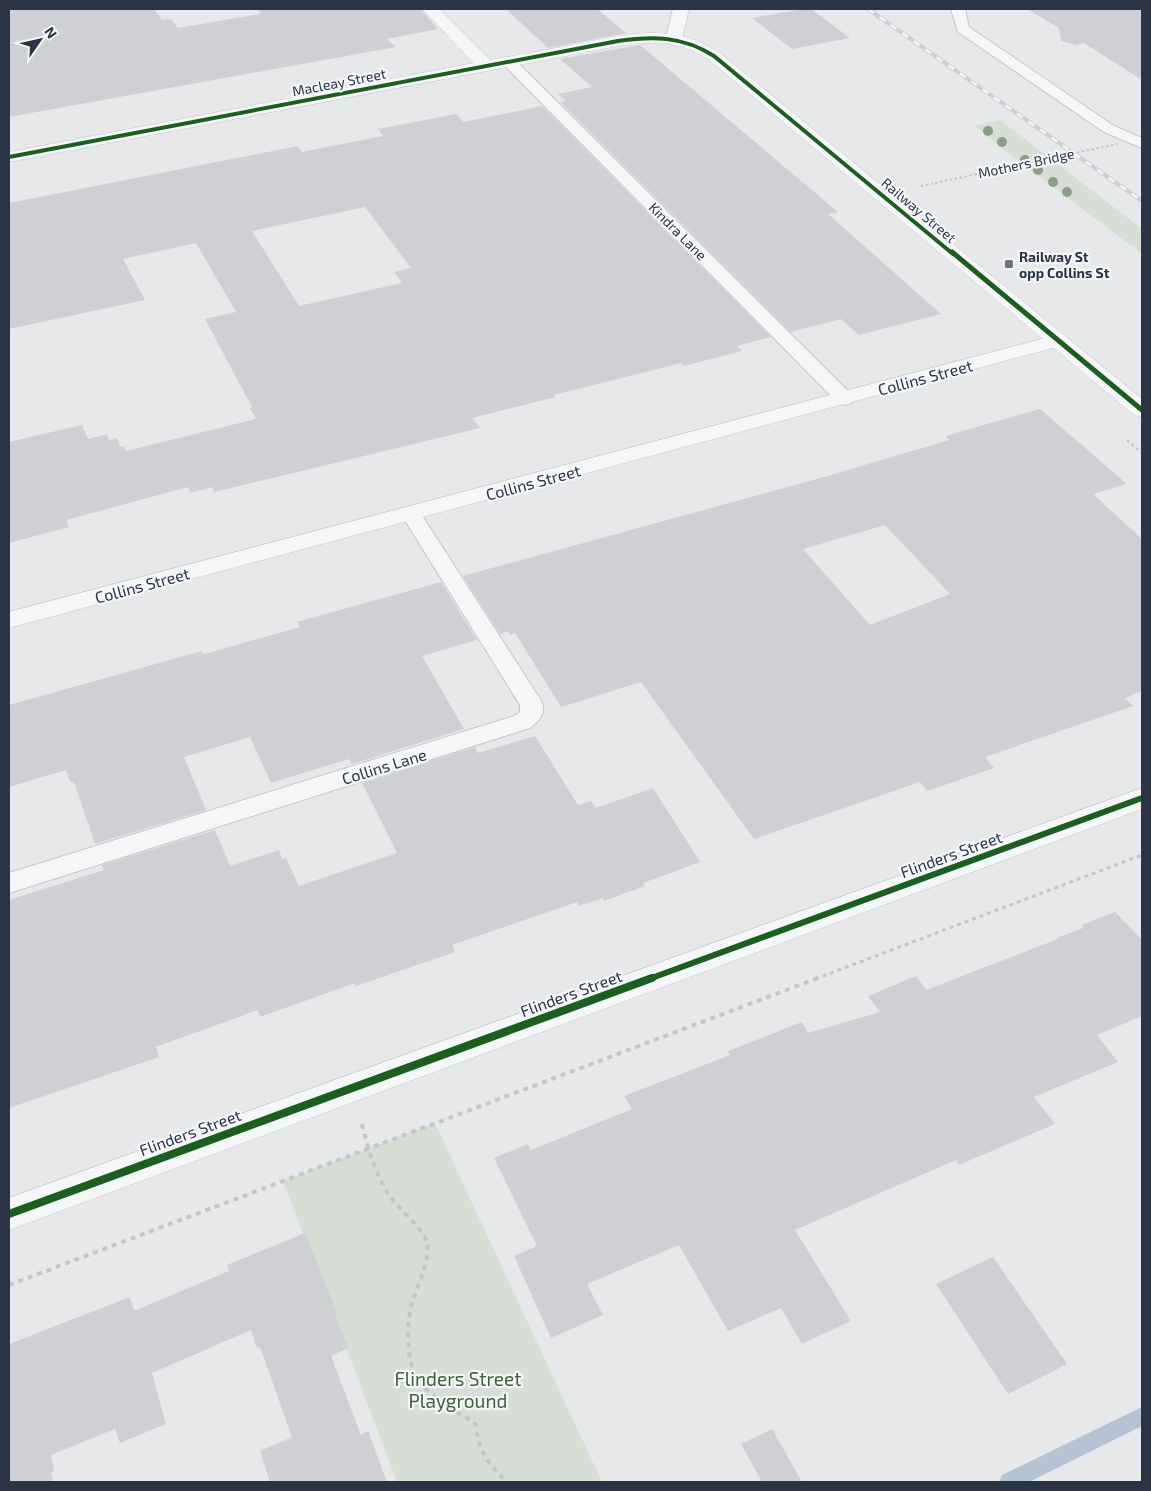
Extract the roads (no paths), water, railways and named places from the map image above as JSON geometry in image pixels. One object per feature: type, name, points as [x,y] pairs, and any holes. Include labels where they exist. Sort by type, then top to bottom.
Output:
[{"type":"street","points":[[430,9],[487,67]]},
{"type":"street","points":[[674,38],[680,9]]},
{"type":"street","name":"Macleay Street","points":[[9,157],[638,38],[674,38]]},
{"type":"street","name":"Railway Street","points":[[674,38],[691,42],[714,56],[1142,410]]},
{"type":"street","name":"Collins Street","points":[[9,620],[1057,341]]},
{"type":"street","name":"Flinders Street","points":[[9,1214],[1142,798]]},
{"type":"lane","points":[[958,9],[963,29],[1109,129],[1142,143]]},
{"type":"lane","name":"Kindra Lane","points":[[510,63],[845,398]]},
{"type":"lane","name":"Collins Lane","points":[[9,884],[522,722],[531,715],[532,705],[411,514]]},
{"type":"waterway","points":[[1009,1482],[1142,1416]]},
{"type":"railway","points":[[868,9],[1142,201]]},
{"type":"place","name":"Railway St opp Collins St","points":[[1009,264]]},
{"type":"park label","name":"Flinders Street Playground","points":[[458,1389]]}]
